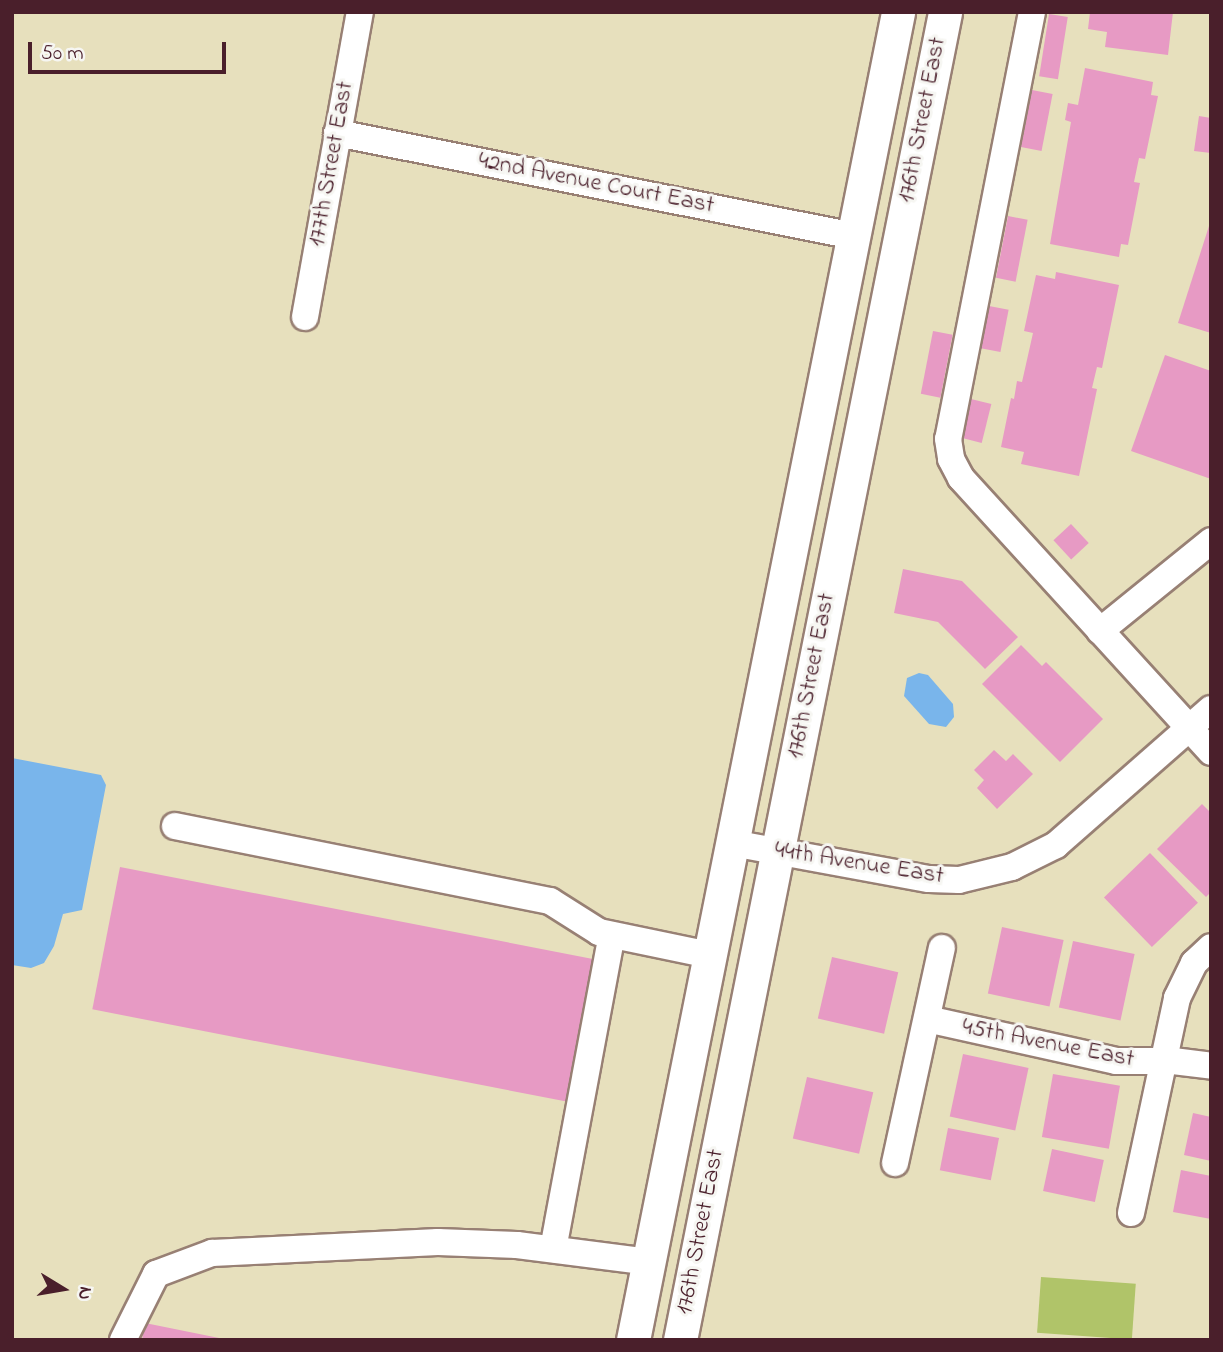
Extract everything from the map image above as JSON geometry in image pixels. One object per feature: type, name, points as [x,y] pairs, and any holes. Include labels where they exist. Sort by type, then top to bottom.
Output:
[{"type":"main road","name":"176th Street East","points":[[633,1340],[898,12]]},
{"type":"main road","name":"176th Street East","points":[[680,1340],[945,12]]},
{"type":"street","name":"177th Street East","points":[[305,317],[360,12]]},
{"type":"street","points":[[1032,12],[948,439],[951,459],[961,478],[1211,752]]},
{"type":"street","name":"42nd Avenue Court East","points":[[337,133],[854,236]]},
{"type":"street","points":[[1100,631],[1211,541]]},
{"type":"street","name":"44th Avenue East","points":[[732,843],[929,879],[959,880],[1012,867],[1056,845],[1211,709]]},
{"type":"street","points":[[175,826],[550,901],[599,932],[710,955]]},
{"type":"street","points":[[553,1250],[612,935]]},
{"type":"street","points":[[1131,1213],[1183,981],[1194,963],[1211,947]]},
{"type":"street","points":[[895,1163],[942,948]]},
{"type":"street","name":"45th Avenue East","points":[[927,1019],[1116,1061],[1211,1066]]},
{"type":"street","points":[[123,1340],[156,1274],[212,1253],[438,1242],[553,1250],[649,1262]]},
{"type":"green space","points":[[1041,1277],[1136,1284],[1132,1339],[1037,1333]]},
{"type":"water","points":[[919,673],[928,675],[953,704],[954,717],[946,727],[929,724],[904,696],[907,678]]},
{"type":"water","points":[[12,758],[101,775],[106,785],[82,910],[63,914],[54,946],[44,963],[31,968],[12,965]]},
{"type":"building","points":[[1090,12],[1173,12],[1168,55],[1105,47],[1107,32],[1088,29]]},
{"type":"building","points":[[1049,14],[1068,17],[1058,79],[1039,76]]},
{"type":"building","points":[[1085,68],[1153,82],[1151,95],[1158,96],[1145,159],[1139,158],[1134,182],[1140,183],[1128,245],[1121,244],[1119,257],[1050,244],[1071,122],[1065,120],[1068,103],[1078,105]]},
{"type":"building","points":[[1032,90],[1053,94],[1042,151],[1021,147]]},
{"type":"building","points":[[1199,116],[1211,118],[1211,153],[1194,151]]},
{"type":"building","points":[[1008,216],[1028,220],[1016,282],[996,278]]},
{"type":"building","points":[[1209,226],[1211,227],[1211,333],[1178,323]]},
{"type":"building","points":[[1056,272],[1119,285],[1102,368],[1097,367],[1092,388],[1097,389],[1079,476],[1021,464],[1024,452],[1001,447],[1011,398],[1014,399],[1017,381],[1022,382],[1033,333],[1024,331],[1036,275],[1055,279]]},
{"type":"building","points":[[989,306],[1009,310],[1000,352],[981,348]]},
{"type":"building","points":[[933,331],[953,335],[940,398],[921,394]]},
{"type":"building","points":[[1165,355],[1211,371],[1211,479],[1131,451]]},
{"type":"building","points":[[971,399],[991,404],[982,443],[961,438]]},
{"type":"building","points":[[1071,524],[1089,543],[1071,559],[1053,540]]},
{"type":"building","points":[[903,569],[962,581],[1018,637],[985,669],[938,622],[894,613]]},
{"type":"building","points":[[1021,645],[1042,666],[1046,662],[1103,719],[1060,762],[982,684]]},
{"type":"building","points":[[994,750],[1006,761],[1013,754],[1033,774],[997,809],[977,788],[984,780],[974,770]]},
{"type":"building","points":[[1202,804],[1211,813],[1211,892],[1206,897],[1157,849]]},
{"type":"building","points":[[1150,853],[1198,903],[1152,947],[1104,897]]},
{"type":"building","points":[[120,867],[594,959],[566,1101],[92,1009]]},
{"type":"building","points":[[1002,927],[1064,940],[1049,1007],[988,994]]},
{"type":"building","points":[[1073,941],[1135,954],[1120,1021],[1059,1008]]},
{"type":"building","points":[[832,957],[898,972],[884,1034],[818,1018]]},
{"type":"building","points":[[963,1054],[1029,1068],[1015,1131],[950,1117]]},
{"type":"building","points":[[1053,1074],[1120,1086],[1109,1149],[1042,1137]]},
{"type":"building","points":[[807,1077],[873,1092],[859,1154],[793,1138]]},
{"type":"building","points":[[1193,1113],[1211,1117],[1211,1161],[1184,1155]]},
{"type":"building","points":[[948,1128],[999,1138],[991,1180],[940,1170]]},
{"type":"building","points":[[1052,1149],[1104,1160],[1095,1202],[1043,1191]]},
{"type":"building","points":[[1181,1170],[1211,1176],[1211,1219],[1173,1212]]},
{"type":"building","points":[[145,1323],[224,1339],[224,1340],[142,1340]]}]
